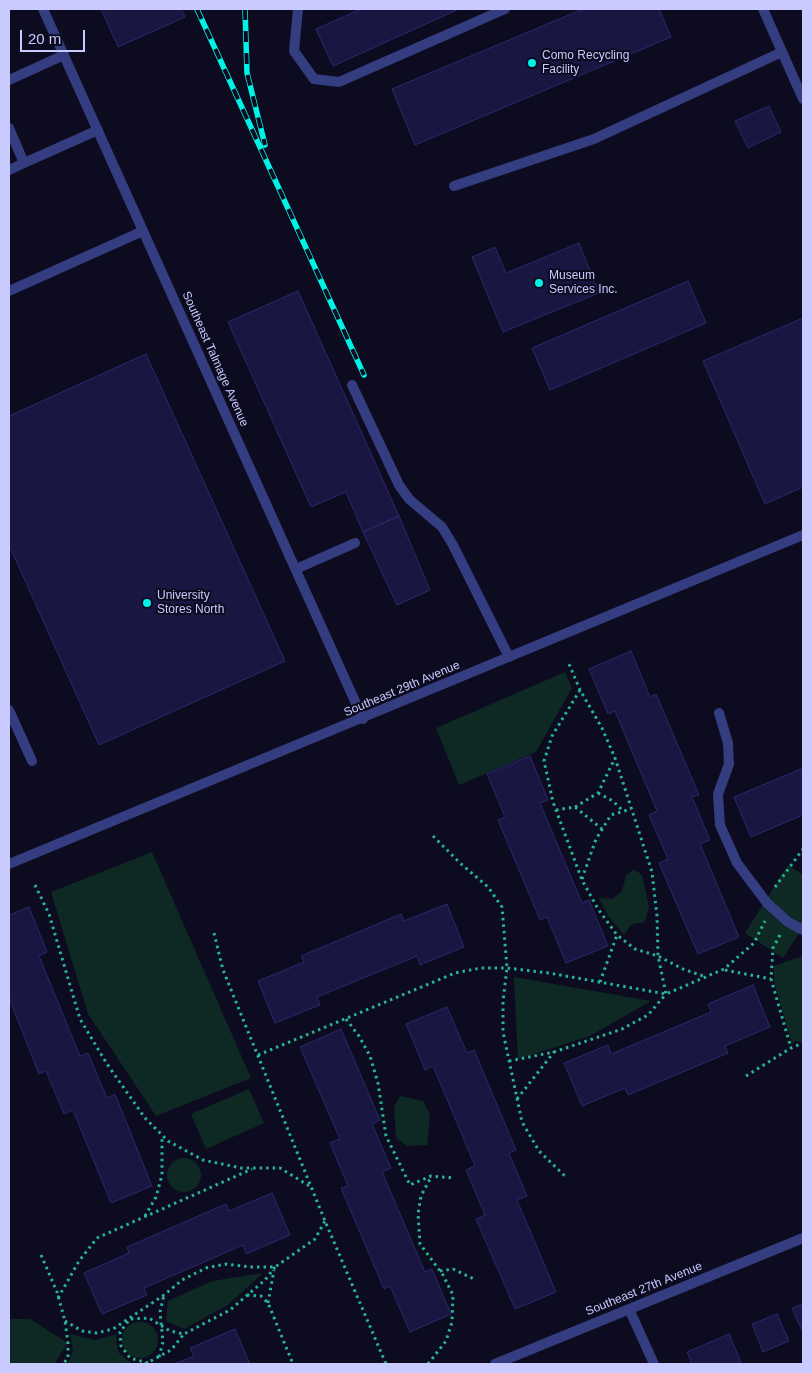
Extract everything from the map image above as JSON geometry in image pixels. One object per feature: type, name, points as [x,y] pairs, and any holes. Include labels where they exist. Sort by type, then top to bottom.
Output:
[{"type":"street","name":"Southeast Talmage Avenue","points":[[43,9],[363,719]]},
{"type":"street","points":[[298,9],[294,51],[314,79],[338,82],[505,9]]},
{"type":"street","points":[[763,9],[803,99]]},
{"type":"street","points":[[454,186],[594,140],[782,52]]},
{"type":"street","points":[[9,80],[64,55]]},
{"type":"street","points":[[9,128],[24,163]]},
{"type":"street","points":[[9,170],[98,130]]},
{"type":"street","points":[[9,291],[144,232]]},
{"type":"street","points":[[352,386],[399,485],[409,499],[442,527],[453,545],[509,657]]},
{"type":"street","name":"Southeast 29th Avenue","points":[[9,864],[363,719],[803,535]]},
{"type":"street","points":[[296,570],[355,544]]},
{"type":"street","points":[[9,710],[32,760]]},
{"type":"street","points":[[719,713],[728,750],[729,764],[718,794],[720,825],[737,863],[767,903],[788,922],[803,930]]},
{"type":"street","name":"Southeast 27th Avenue","points":[[495,1364],[803,1238]]},
{"type":"street","points":[[629,1309],[654,1364]]},
{"type":"path","points":[[569,664],[580,690],[602,728],[615,758],[652,872],[657,916],[658,956],[666,994]]},
{"type":"path","points":[[580,690],[552,736],[544,761],[556,810],[582,880],[598,909],[617,935],[635,949],[658,956],[706,978]]},
{"type":"path","points":[[556,810],[575,807],[598,793],[615,758]]},
{"type":"path","points":[[598,793],[613,801],[623,811]]},
{"type":"path","points":[[575,807],[602,829]]},
{"type":"path","points":[[582,880],[602,829],[611,815],[631,809]]},
{"type":"path","points":[[433,836],[460,864],[488,887],[502,907],[508,968],[503,1001],[503,1032],[522,1122],[539,1151],[567,1178]]},
{"type":"path","points":[[509,1061],[554,1052],[622,1029],[648,1016],[666,994],[724,969],[754,943],[764,922],[767,903],[778,881],[803,849]]},
{"type":"path","points":[[35,885],[50,914],[80,1019],[107,1064],[145,1118],[168,1141],[203,1160],[241,1168],[280,1168],[312,1188]]},
{"type":"path","points":[[788,922],[772,948],[771,979],[791,1048]]},
{"type":"path","points":[[214,933],[223,970],[325,1221],[386,1364]]},
{"type":"path","points":[[600,982],[617,935]]},
{"type":"path","points":[[258,1055],[456,973],[481,968],[508,968],[666,994]]},
{"type":"path","points":[[724,969],[771,979]]},
{"type":"path","points":[[346,1019],[359,1036],[370,1056],[378,1083],[386,1136],[410,1185],[431,1176],[453,1178]]},
{"type":"path","points":[[746,1076],[791,1048],[803,1043]]},
{"type":"path","points":[[517,1099],[554,1052]]},
{"type":"path","points":[[145,1217],[156,1197],[162,1175],[162,1135]]},
{"type":"path","points":[[58,1298],[79,1261],[97,1238],[255,1168]]},
{"type":"path","points":[[428,1364],[446,1340],[452,1322],[453,1295],[440,1271],[420,1244],[418,1214],[421,1196],[431,1176]]},
{"type":"path","points":[[184,1334],[170,1331],[149,1318],[130,1319],[120,1332],[121,1346],[130,1358],[146,1364],[171,1350],[184,1334],[230,1310],[275,1267],[315,1239],[325,1221]]},
{"type":"path","points":[[41,1254],[65,1321],[68,1358],[63,1364]]},
{"type":"path","points":[[65,1321],[82,1331],[97,1333],[112,1329],[130,1319],[182,1280],[206,1268],[226,1264],[250,1267],[275,1267]]},
{"type":"path","points":[[268,1303],[275,1267]]},
{"type":"path","points":[[440,1271],[453,1269],[474,1278]]},
{"type":"path","points":[[159,1357],[163,1342],[160,1312],[164,1295]]},
{"type":"path","points":[[247,1295],[261,1296],[268,1303],[293,1364]]},
{"type":"green space","points":[[565,672],[572,688],[536,752],[459,785],[436,728]]},
{"type":"green space","points":[[152,852],[251,1078],[156,1116],[88,1014],[51,892]]},
{"type":"green space","points":[[788,865],[803,875],[803,927],[783,958],[745,933]]},
{"type":"green space","points":[[634,869],[642,875],[649,906],[645,922],[632,924],[624,935],[608,916],[599,898],[612,899],[622,891],[626,876]]},
{"type":"green space","points":[[803,956],[803,1042],[795,1041],[792,1044],[774,981],[774,966]]},
{"type":"green space","points":[[514,977],[651,1001],[590,1036],[518,1059]]},
{"type":"green space","points":[[249,1089],[264,1123],[206,1149],[191,1114]]},
{"type":"green space","points":[[400,1096],[423,1101],[430,1115],[427,1145],[407,1146],[396,1138],[394,1107]]},
{"type":"green space","points":[[184,1158],[196,1163],[201,1175],[196,1187],[184,1192],[172,1187],[167,1175],[172,1163]]},
{"type":"green space","points":[[263,1273],[228,1305],[184,1329],[166,1321],[168,1301],[212,1281]]},
{"type":"green space","points":[[9,1319],[30,1319],[68,1343],[54,1364],[9,1364]]},
{"type":"green space","points":[[140,1322],[147,1323],[153,1327],[157,1333],[157,1347],[153,1353],[147,1357],[140,1358],[133,1357],[127,1353],[123,1347],[122,1340],[123,1333],[127,1327],[133,1323]]},
{"type":"green space","points":[[70,1334],[95,1340],[117,1334],[116,1341],[119,1353],[132,1364],[68,1364],[73,1350]]},
{"type":"building","points":[[101,9],[181,9],[185,17],[118,47]]},
{"type":"building","points":[[361,9],[459,9],[333,66],[316,29]]},
{"type":"building","name":"Como Recycling Facility","points":[[583,9],[659,9],[671,37],[415,145],[392,89]]},
{"type":"building","points":[[769,106],[781,132],[748,148],[735,121]]},
{"type":"building","name":"Museum Services Inc.","points":[[579,243],[599,293],[503,332],[472,257],[495,247],[506,273]]},
{"type":"building","points":[[688,281],[706,323],[550,390],[532,348]]},
{"type":"building","points":[[298,291],[399,516],[363,532],[346,492],[311,507],[228,322]]},
{"type":"building","points":[[803,318],[803,487],[765,504],[703,361]]},
{"type":"building","name":"University Stores North","points":[[146,354],[285,661],[99,745],[9,545],[9,416]]},
{"type":"building","points":[[399,516],[430,590],[397,605],[363,532]]},
{"type":"building","points":[[631,651],[650,697],[656,694],[699,795],[692,797],[710,840],[700,844],[739,937],[698,954],[659,863],[668,859],[649,815],[657,811],[615,711],[608,714],[589,669]]},
{"type":"building","points":[[530,756],[548,800],[540,803],[582,903],[589,900],[608,946],[566,963],[547,917],[540,920],[498,820],[505,817],[487,774]]},
{"type":"building","points":[[803,768],[803,815],[751,837],[734,797]]},
{"type":"building","points":[[447,904],[464,947],[420,965],[417,956],[317,997],[320,1005],[275,1023],[258,981],[304,962],[301,956],[401,914],[404,921]]},
{"type":"building","points":[[29,907],[47,952],[39,956],[80,1056],[88,1053],[107,1098],[115,1094],[152,1186],[111,1203],[73,1110],[64,1114],[46,1071],[39,1074],[9,998],[9,915]]},
{"type":"building","points":[[753,985],[770,1027],[725,1046],[728,1053],[628,1095],[625,1088],[582,1106],[564,1063],[608,1045],[611,1054],[711,1012],[708,1004]]},
{"type":"building","points":[[447,1007],[467,1053],[474,1050],[516,1150],[509,1153],[527,1196],[517,1200],[556,1292],[515,1309],[476,1219],[485,1215],[466,1170],[475,1166],[433,1066],[425,1070],[406,1024]]},
{"type":"building","points":[[341,1029],[380,1120],[372,1124],[391,1168],[382,1172],[425,1272],[432,1269],[451,1314],[410,1332],[390,1286],[384,1289],[341,1188],[348,1186],[330,1143],[340,1139],[300,1047]]},
{"type":"building","points":[[272,1193],[290,1235],[246,1254],[243,1245],[144,1288],[147,1295],[102,1314],[84,1273],[129,1253],[127,1247],[226,1204],[229,1211]]},
{"type":"building","points":[[803,1304],[803,1333],[792,1308]]},
{"type":"building","points":[[777,1314],[789,1341],[763,1352],[752,1324]]},
{"type":"building","points":[[235,1329],[250,1364],[174,1364],[194,1356],[190,1348]]},
{"type":"building","points":[[729,1334],[741,1362],[735,1364],[692,1364],[687,1352]]},
{"type":"railway","points":[[197,9],[364,375]]},
{"type":"railway","points":[[245,9],[247,73],[265,145]]},
{"type":"place","name":"Como Recycling Facility","points":[[532,63]]},
{"type":"place","name":"Museum Services Inc.","points":[[539,283]]},
{"type":"place","name":"University Stores North","points":[[147,603]]}]
